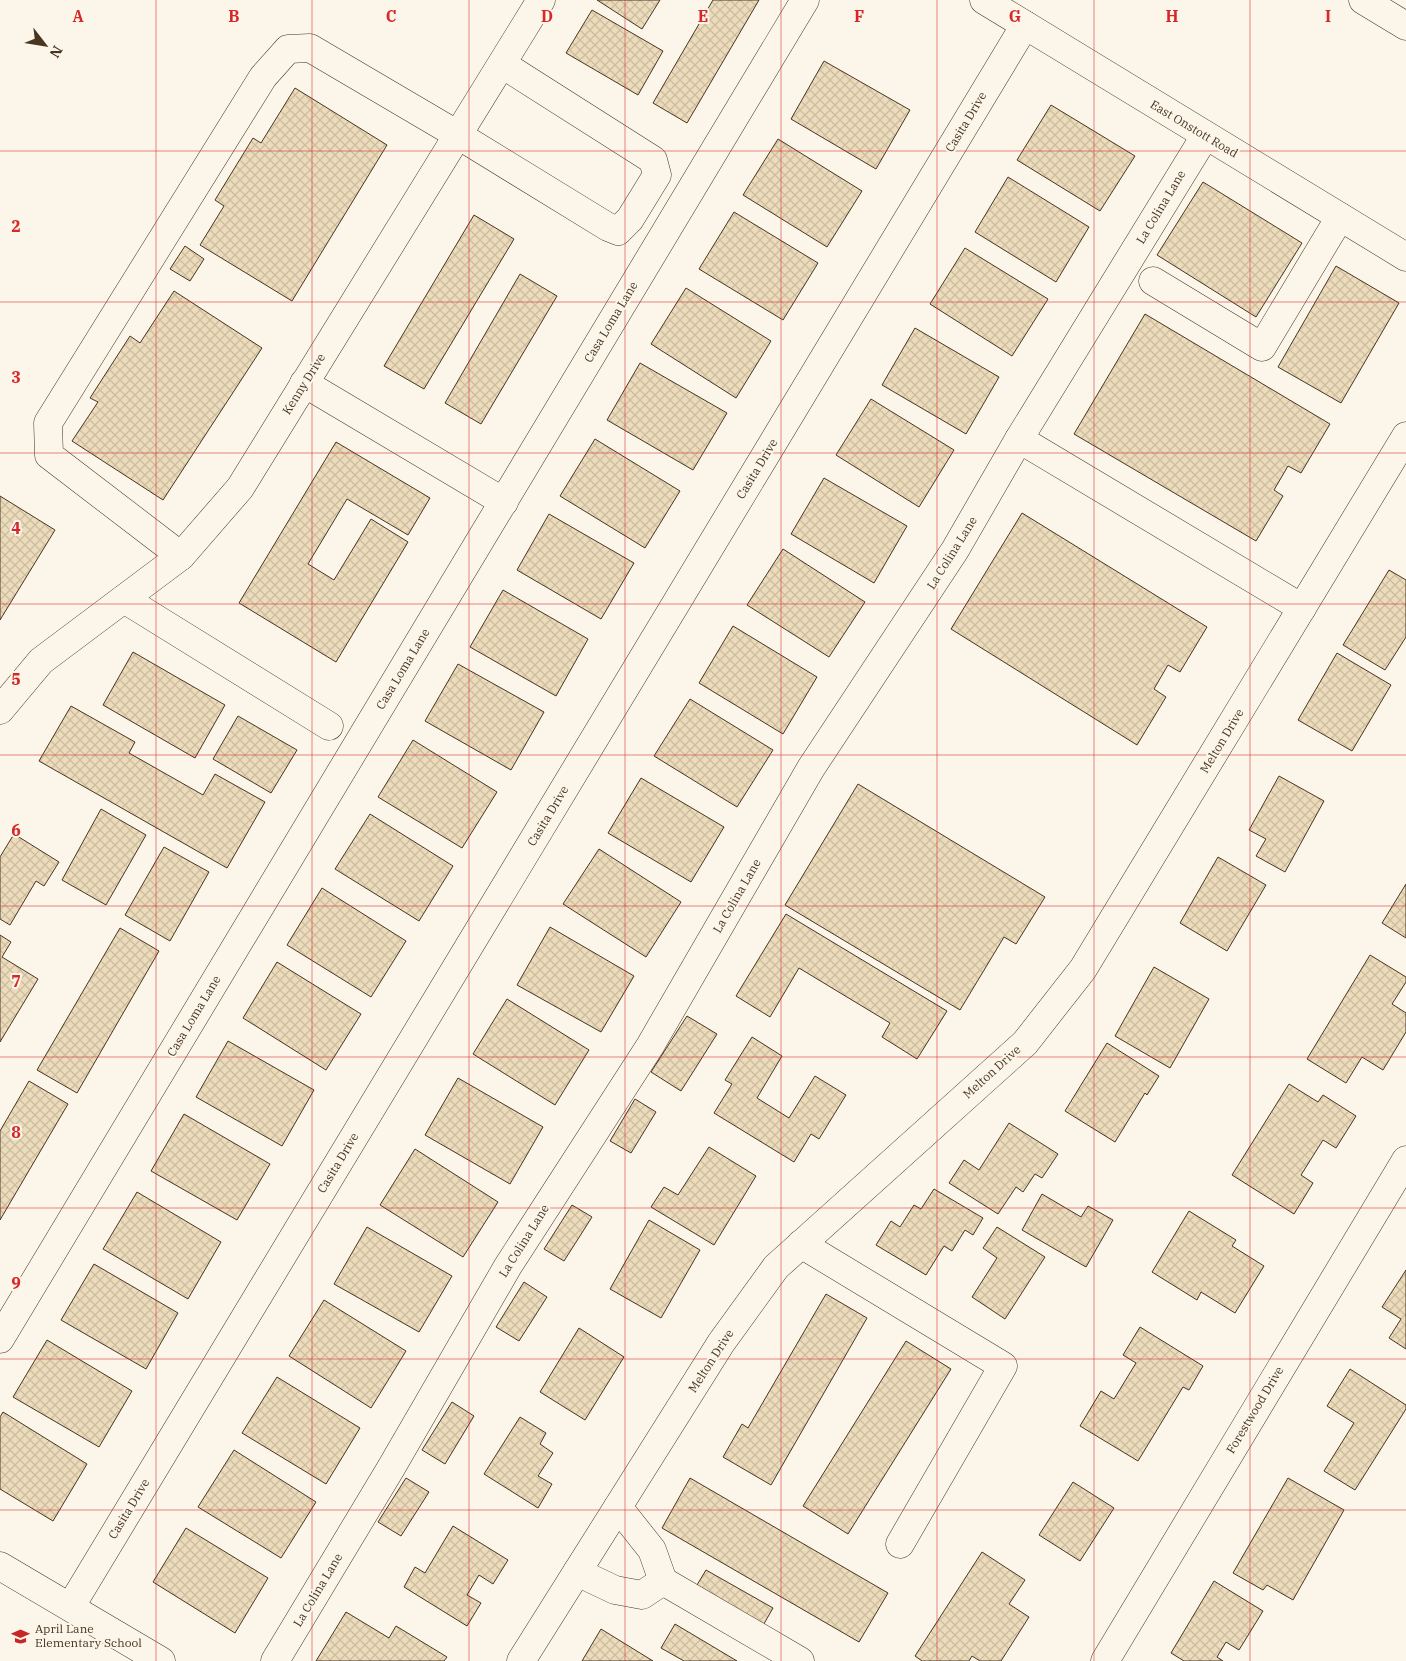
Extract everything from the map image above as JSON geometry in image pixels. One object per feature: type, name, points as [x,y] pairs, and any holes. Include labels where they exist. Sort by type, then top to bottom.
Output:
[{"type":"main road","name":"Kenny Drive","points":[[0,710],[42,661],[181,556],[240,488],[541,0]]},
{"type":"main road","name":"Casa Loma Lane","points":[[0,1339],[9,1303],[504,502],[806,0]]},
{"type":"main road","name":"East Onstott Road","points":[[984,0],[1406,257]]},
{"type":"main road","points":[[1369,4],[1406,26]]},
{"type":"main road","name":"Casita Drive","points":[[71,1606],[1025,25]]},
{"type":"main road","points":[[181,556],[49,455],[48,423],[263,77],[288,49],[310,48],[458,134],[618,231],[630,219],[656,175],[653,160],[502,64]]},
{"type":"main road","name":"La Colina Lane","points":[[275,1661],[391,1468],[508,1266],[650,1046],[811,768],[956,550],[1019,439],[1205,136]]},
{"type":"main road","points":[[1153,281],[1262,347],[1340,217]]},
{"type":"main road","points":[[304,384],[504,502]]},
{"type":"main road","name":"Melton Drive","points":[[521,1661],[721,1343],[776,1267],[1025,1043],[1083,969],[1406,436]]},
{"type":"main road","points":[[1019,439],[1302,608]]},
{"type":"main road","points":[[124,599],[329,726]]},
{"type":"main road","name":"Forestwood Drive","points":[[1105,1661],[1406,1160]]},
{"type":"main road","points":[[802,1244],[1003,1366],[900,1544]]},
{"type":"main road","points":[[618,1507],[652,1550],[663,1581],[800,1661]]},
{"type":"main road","points":[[0,1566],[71,1606],[161,1661]]},
{"type":"main road","points":[[577,1572],[614,1590],[642,1596],[663,1581]]},
{"type":"building","points":[[597,0],[660,0],[642,29]]},
{"type":"building","points":[[713,0],[759,0],[687,123],[653,103]]},
{"type":"building","points":[[592,10],[663,51],[638,95],[566,53]]},
{"type":"building","points":[[824,61],[910,110],[876,169],[791,119]]},
{"type":"building","points":[[295,88],[387,145],[292,301],[200,245],[224,206],[215,200],[253,138],[261,143]]},
{"type":"building","points":[[1051,105],[1135,156],[1100,211],[1017,160]]},
{"type":"building","points":[[778,139],[862,191],[827,247],[743,195]]},
{"type":"building","points":[[1008,177],[1089,227],[1056,282],[975,232]]},
{"type":"building","points":[[1203,182],[1302,243],[1256,317],[1157,255]]},
{"type":"building","points":[[734,212],[818,263],[783,320],[699,269]]},
{"type":"building","points":[[474,215],[514,239],[424,389],[384,366]]},
{"type":"building","points":[[185,246],[204,259],[190,281],[170,269]]},
{"type":"building","points":[[965,248],[1048,299],[1012,356],[930,304]]},
{"type":"building","points":[[1336,266],[1399,303],[1341,403],[1278,367]]},
{"type":"building","points":[[520,274],[557,296],[481,424],[445,403]]},
{"type":"building","points":[[686,288],[771,341],[736,398],[651,344]]},
{"type":"building","points":[[174,291],[262,348],[163,500],[72,441],[98,402],[90,398],[130,336],[140,343]]},
{"type":"building","points":[[1145,314],[1330,424],[1301,473],[1288,466],[1274,490],[1283,496],[1256,541],[1074,434]]},
{"type":"building","points":[[915,328],[999,377],[966,434],[882,385]]},
{"type":"building","points":[[640,363],[727,413],[693,470],[607,420]]},
{"type":"building","points":[[871,399],[954,450],[919,507],[836,455]]},
{"type":"building","points":[[595,439],[680,491],[645,548],[560,496]]},
{"type":"building","points":[[336,442],[430,498],[408,535],[347,499],[308,564],[334,580],[371,519],[408,542],[336,662],[239,603]]},
{"type":"building","points":[[824,478],[907,526],[874,583],[791,534]]},
{"type":"building","points":[[0,496],[55,530],[0,620]]},
{"type":"building","points":[[1022,513],[1207,627],[1180,672],[1168,665],[1154,689],[1166,697],[1137,745],[951,629]]},
{"type":"building","points":[[549,514],[634,563],[601,619],[517,570]]},
{"type":"building","points":[[783,549],[865,602],[829,657],[747,605]]},
{"type":"building","points":[[1389,570],[1406,580],[1406,637],[1385,670],[1343,645]]},
{"type":"building","points":[[503,590],[588,639],[556,696],[470,647]]},
{"type":"building","points":[[733,626],[817,677],[783,734],[699,683]]},
{"type":"building","points":[[133,652],[225,705],[195,758],[103,705]]},
{"type":"building","points":[[1337,653],[1391,685],[1352,751],[1298,720]]},
{"type":"building","points":[[458,664],[544,712],[511,770],[425,721]]},
{"type":"building","points":[[690,699],[773,750],[737,807],[654,756]]},
{"type":"building","points":[[71,706],[135,742],[129,753],[203,795],[215,774],[265,802],[227,868],[39,761]]},
{"type":"building","points":[[238,716],[297,750],[271,793],[213,759]]},
{"type":"building","points":[[413,740],[497,792],[462,848],[378,797]]},
{"type":"building","points":[[1279,776],[1324,801],[1285,872],[1256,856],[1266,839],[1249,830]]},
{"type":"building","points":[[641,778],[724,827],[691,882],[608,833]]},
{"type":"building","points":[[858,784],[1045,897],[1016,944],[1004,937],[960,1010],[785,905]]},
{"type":"building","points":[[101,809],[146,835],[106,905],[62,880]]},
{"type":"building","points":[[370,814],[453,866],[419,921],[335,869]]},
{"type":"building","points":[[14,834],[59,862],[44,886],[36,881],[10,925],[0,919],[0,857]]},
{"type":"building","points":[[164,847],[209,872],[170,941],[125,915]]},
{"type":"building","points":[[599,849],[681,902],[646,957],[563,904]]},
{"type":"building","points":[[1218,857],[1266,885],[1227,951],[1180,923]]},
{"type":"building","points":[[1406,884],[1406,938],[1382,923]]},
{"type":"building","points":[[322,888],[406,941],[371,997],[287,945]]},
{"type":"building","points":[[786,914],[947,1011],[917,1059],[882,1037],[890,1023],[799,968],[770,1017],[736,996]]},
{"type":"building","points":[[550,927],[634,976],[601,1032],[517,985]]},
{"type":"building","points":[[120,928],[159,951],[77,1093],[37,1070]]},
{"type":"building","points":[[0,935],[11,942],[2,957],[38,979],[0,1042]]},
{"type":"building","points":[[1370,955],[1406,977],[1406,982],[1392,1004],[1406,1013],[1406,1032],[1383,1070],[1362,1057],[1346,1083],[1307,1059]]},
{"type":"building","points":[[277,962],[361,1014],[326,1070],[243,1018]]},
{"type":"building","points":[[1154,967],[1209,999],[1170,1068],[1115,1036]]},
{"type":"building","points":[[507,999],[589,1050],[555,1105],[473,1054]]},
{"type":"building","points":[[687,1016],[717,1034],[681,1091],[651,1072]]},
{"type":"building","points":[[752,1037],[782,1056],[757,1098],[789,1118],[815,1076],[846,1095],[819,1139],[811,1134],[794,1162],[714,1113],[732,1084],[725,1080]]},
{"type":"building","points":[[228,1041],[314,1090],[282,1146],[196,1097]]},
{"type":"building","points":[[1107,1043],[1159,1076],[1147,1095],[1145,1093],[1115,1142],[1065,1111]]},
{"type":"building","points":[[458,1078],[543,1127],[510,1184],[425,1135]]},
{"type":"building","points":[[29,1081],[68,1104],[0,1220],[0,1131]]},
{"type":"building","points":[[1289,1084],[1318,1102],[1323,1095],[1356,1116],[1336,1148],[1323,1140],[1301,1175],[1313,1183],[1294,1214],[1232,1175]]},
{"type":"building","points":[[635,1099],[656,1112],[631,1153],[610,1141]]},
{"type":"building","points":[[184,1114],[270,1164],[237,1220],[151,1171]]},
{"type":"building","points":[[1009,1123],[1058,1154],[1042,1178],[1035,1174],[1023,1192],[1016,1187],[998,1214],[949,1183],[964,1160],[979,1170]]},
{"type":"building","points":[[709,1147],[756,1176],[714,1245],[651,1207],[664,1187],[678,1195]]},
{"type":"building","points":[[415,1149],[498,1202],[463,1257],[380,1205]]},
{"type":"building","points":[[934,1189],[983,1218],[973,1235],[965,1230],[952,1251],[944,1246],[926,1275],[876,1245],[891,1221],[900,1227],[914,1205],[921,1209]]},
{"type":"building","points":[[137,1192],[221,1242],[188,1299],[103,1249]]},
{"type":"building","points":[[1042,1194],[1081,1217],[1088,1206],[1113,1220],[1086,1267],[1022,1230]]},
{"type":"building","points":[[572,1205],[592,1217],[564,1261],[544,1249]]},
{"type":"building","points":[[1189,1211],[1236,1240],[1232,1246],[1264,1266],[1235,1313],[1201,1292],[1197,1300],[1152,1272]]},
{"type":"building","points":[[649,1220],[700,1250],[661,1318],[610,1289]]},
{"type":"building","points":[[367,1227],[452,1276],[419,1332],[334,1284]]},
{"type":"building","points":[[997,1227],[1045,1257],[1005,1319],[972,1297],[997,1258],[983,1248]]},
{"type":"building","points":[[94,1264],[178,1313],[146,1369],[61,1320]]},
{"type":"building","points":[[1406,1270],[1406,1349],[1389,1338],[1401,1319],[1382,1307]]},
{"type":"building","points":[[524,1282],[547,1297],[519,1341],[496,1327]]},
{"type":"building","points":[[826,1294],[867,1318],[771,1485],[723,1457],[742,1424],[748,1428]]},
{"type":"building","points":[[324,1300],[406,1351],[371,1408],[289,1356]]},
{"type":"building","points":[[1140,1327],[1203,1366],[1189,1390],[1183,1387],[1138,1461],[1080,1426],[1101,1391],[1114,1399],[1136,1363],[1123,1355]]},
{"type":"building","points":[[579,1328],[624,1357],[585,1420],[540,1392]]},
{"type":"building","points":[[47,1340],[132,1391],[99,1447],[13,1397]]},
{"type":"building","points":[[906,1341],[951,1369],[848,1534],[803,1506]]},
{"type":"building","points":[[1350,1369],[1406,1405],[1406,1409],[1355,1490],[1324,1471],[1354,1423],[1327,1406]]},
{"type":"building","points":[[277,1377],[360,1428],[326,1484],[242,1433]]},
{"type":"building","points":[[452,1402],[474,1416],[445,1464],[422,1450]]},
{"type":"building","points":[[3,1412],[87,1464],[53,1521],[0,1489],[0,1417]]},
{"type":"building","points":[[520,1417],[546,1433],[540,1444],[553,1453],[538,1476],[552,1484],[538,1508],[484,1474]]},
{"type":"building","points":[[234,1450],[316,1502],[281,1558],[198,1507]]},
{"type":"building","points":[[406,1478],[429,1492],[401,1536],[378,1522]]},
{"type":"building","points":[[690,1478],[888,1593],[859,1642],[662,1528]]},
{"type":"building","points":[[1288,1478],[1344,1510],[1293,1600],[1267,1585],[1263,1590],[1233,1573]]},
{"type":"building","points":[[1073,1482],[1114,1508],[1080,1561],[1039,1535]]},
{"type":"building","points":[[453,1526],[508,1560],[493,1584],[479,1575],[467,1595],[481,1603],[467,1626],[404,1587],[415,1567],[425,1573]]},
{"type":"building","points":[[186,1528],[268,1578],[235,1633],[153,1582]]},
{"type":"building","points":[[982,1552],[1025,1580],[1009,1604],[1029,1617],[1001,1661],[980,1661],[972,1656],[969,1661],[922,1661],[915,1656]]},
{"type":"building","points":[[706,1570],[773,1608],[761,1629],[694,1590]]},
{"type":"building","points":[[1214,1581],[1263,1611],[1239,1650],[1226,1642],[1217,1657],[1223,1661],[1184,1661],[1171,1653]]},
{"type":"building","points":[[346,1612],[389,1638],[396,1626],[447,1657],[444,1661],[316,1661]]},
{"type":"building","points":[[675,1624],[737,1661],[684,1661],[661,1648]]},
{"type":"building","points":[[601,1629],[653,1661],[582,1661]]},
{"type":"place","name":"April Lane Elementary School","points":[[21,1636]]}]
